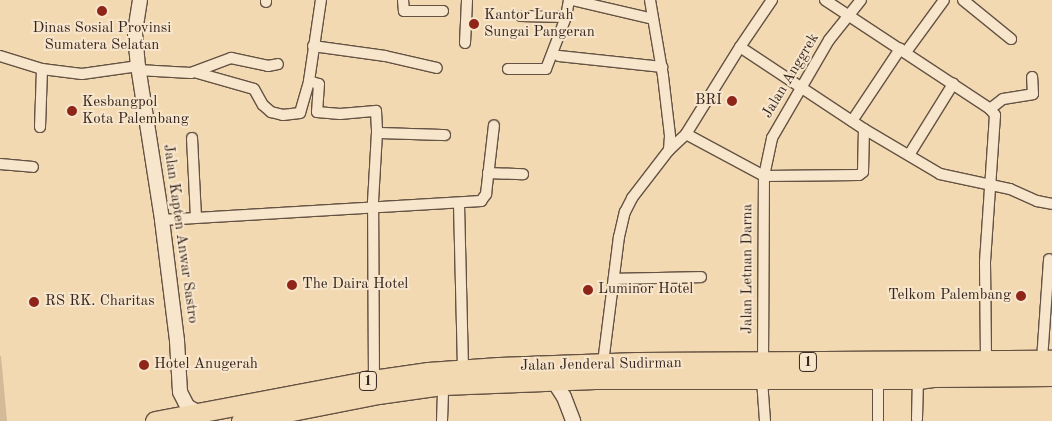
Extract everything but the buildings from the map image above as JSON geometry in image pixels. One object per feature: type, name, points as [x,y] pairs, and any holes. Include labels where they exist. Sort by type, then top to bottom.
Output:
[{"type":"highway","name":"Jalan Jenderal Sudirman","points":[[877,370],[918,379],[1047,360]]},
{"type":"highway","name":"Jalan Jenderal Sudirman","points":[[156,421],[204,415],[374,380],[463,370],[603,363],[762,371]]},
{"type":"highway","name":"Jalan Jenderal Sudirman","points":[[249,420],[378,394],[443,385],[762,371],[986,368],[1052,376]]},
{"type":"street","name":"Jalan Kapten Anwar Sastro","points":[[140,0],[135,33],[138,68],[162,220],[177,341],[182,401],[187,406],[204,415]]},
{"type":"street","points":[[0,56],[42,69],[82,74],[138,68],[194,72],[254,89],[268,111],[283,115],[301,112],[322,0]]},
{"type":"street","points":[[403,0],[404,11],[443,11]]},
{"type":"street","points":[[465,43],[467,0]]},
{"type":"street","points":[[508,68],[546,69],[571,0],[653,19]]},
{"type":"street","points":[[650,0],[662,67],[670,136],[669,150]]},
{"type":"street","points":[[603,363],[625,212],[632,198],[669,150],[686,134],[740,47],[772,0]]},
{"type":"street","points":[[825,0],[990,109],[996,120],[985,263],[986,368]]},
{"type":"street","name":"Jalan Anggrek","points":[[764,176],[775,132],[830,40],[848,14],[861,0]]},
{"type":"street","points":[[852,121],[903,50],[944,0]]},
{"type":"street","points":[[963,0],[1011,39]]},
{"type":"street","points":[[521,16],[566,17]]},
{"type":"street","points":[[313,46],[385,56],[436,68]]},
{"type":"street","points":[[740,47],[864,129],[940,174],[990,184],[1052,204]]},
{"type":"street","points":[[559,56],[662,67]]},
{"type":"street","points":[[194,72],[231,58],[268,66],[278,64]]},
{"type":"street","points":[[40,127],[42,69]]},
{"type":"street","points":[[990,109],[1003,99],[1033,94],[1032,77]]},
{"type":"street","points":[[308,81],[319,84],[317,112],[340,114],[376,111],[377,133],[373,208],[374,380]]},
{"type":"street","points":[[909,155],[953,84]]},
{"type":"street","points":[[162,220],[459,204],[481,201],[486,194],[494,125]]},
{"type":"street","points":[[686,134],[764,176],[859,176],[863,172],[864,129]]},
{"type":"street","points":[[377,133],[444,135]]},
{"type":"street","points":[[192,138],[196,218]]},
{"type":"street","points":[[0,164],[33,167]]},
{"type":"street","points":[[488,173],[523,174]]},
{"type":"street","name":"Jalan Letnan Darna","points":[[764,176],[762,371],[765,421]]},
{"type":"street","points":[[459,204],[463,370]]},
{"type":"street","points":[[1047,360],[1049,259]]},
{"type":"street","points":[[614,278],[701,277]]},
{"type":"street","points":[[543,365],[564,398],[573,421]]},
{"type":"street","points":[[877,370],[878,421]]},
{"type":"street","points":[[917,419],[918,379]]},
{"type":"street","points":[[442,421],[443,385]]},
{"type":"shaded area","points":[[1,356],[7,421],[0,421]]},
{"type":"place","name":"Dinas Sosial Provinsi Sumatera Selatan","points":[[102,11]]},
{"type":"place","name":"Kantor Lurah Sungai Pangeran","points":[[474,24]]},
{"type":"place","name":"BRI","points":[[732,101]]},
{"type":"place","name":"Kesbangpol Kota Palembang","points":[[72,111]]},
{"type":"place","name":"The Daira Hotel","points":[[292,285]]},
{"type":"place","name":"Luminor Hotel","points":[[588,290]]},
{"type":"place","name":"Telkom Palembang","points":[[1021,296]]},
{"type":"place","name":"RS RK. Charitas","points":[[34,302]]},
{"type":"place","name":"Hotel Anugerah","points":[[144,365]]}]
